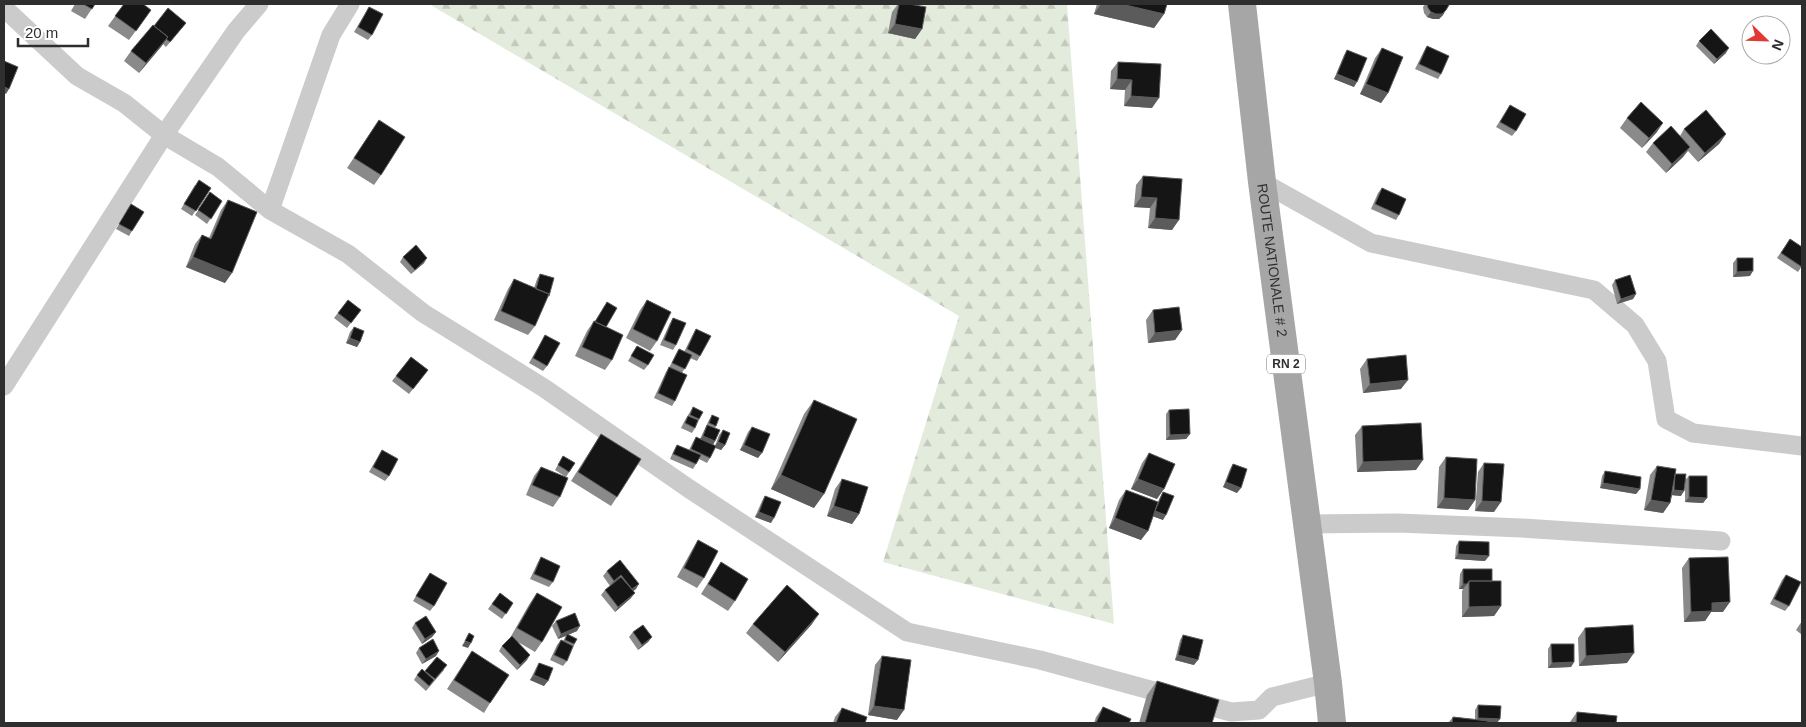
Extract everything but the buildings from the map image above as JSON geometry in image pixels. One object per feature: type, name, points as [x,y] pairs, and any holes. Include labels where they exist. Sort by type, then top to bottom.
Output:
[{"type":"main road","name":"ROUTE NATIONALE # 2","points":[[1242,4],[1262,182],[1332,723]]},
{"type":"street","points":[[4,386],[164,135],[236,31],[260,4]]},
{"type":"street","points":[[270,210],[331,35],[350,4]]},
{"type":"street","points":[[4,8],[77,76],[124,103],[164,135],[218,168],[270,210],[348,254],[423,312],[544,388],[688,488],[907,632],[1040,660],[1231,712],[1259,710],[1272,697],[1328,683]]},
{"type":"street","points":[[1262,182],[1371,243],[1594,290],[1636,325],[1657,361],[1666,419],[1693,433],[1802,446]]},
{"type":"street","points":[[1307,524],[1398,523],[1522,528],[1721,541]]},
{"type":"green space","points":[[429,4],[1067,4],[1114,624],[883,562],[959,316]]}]
